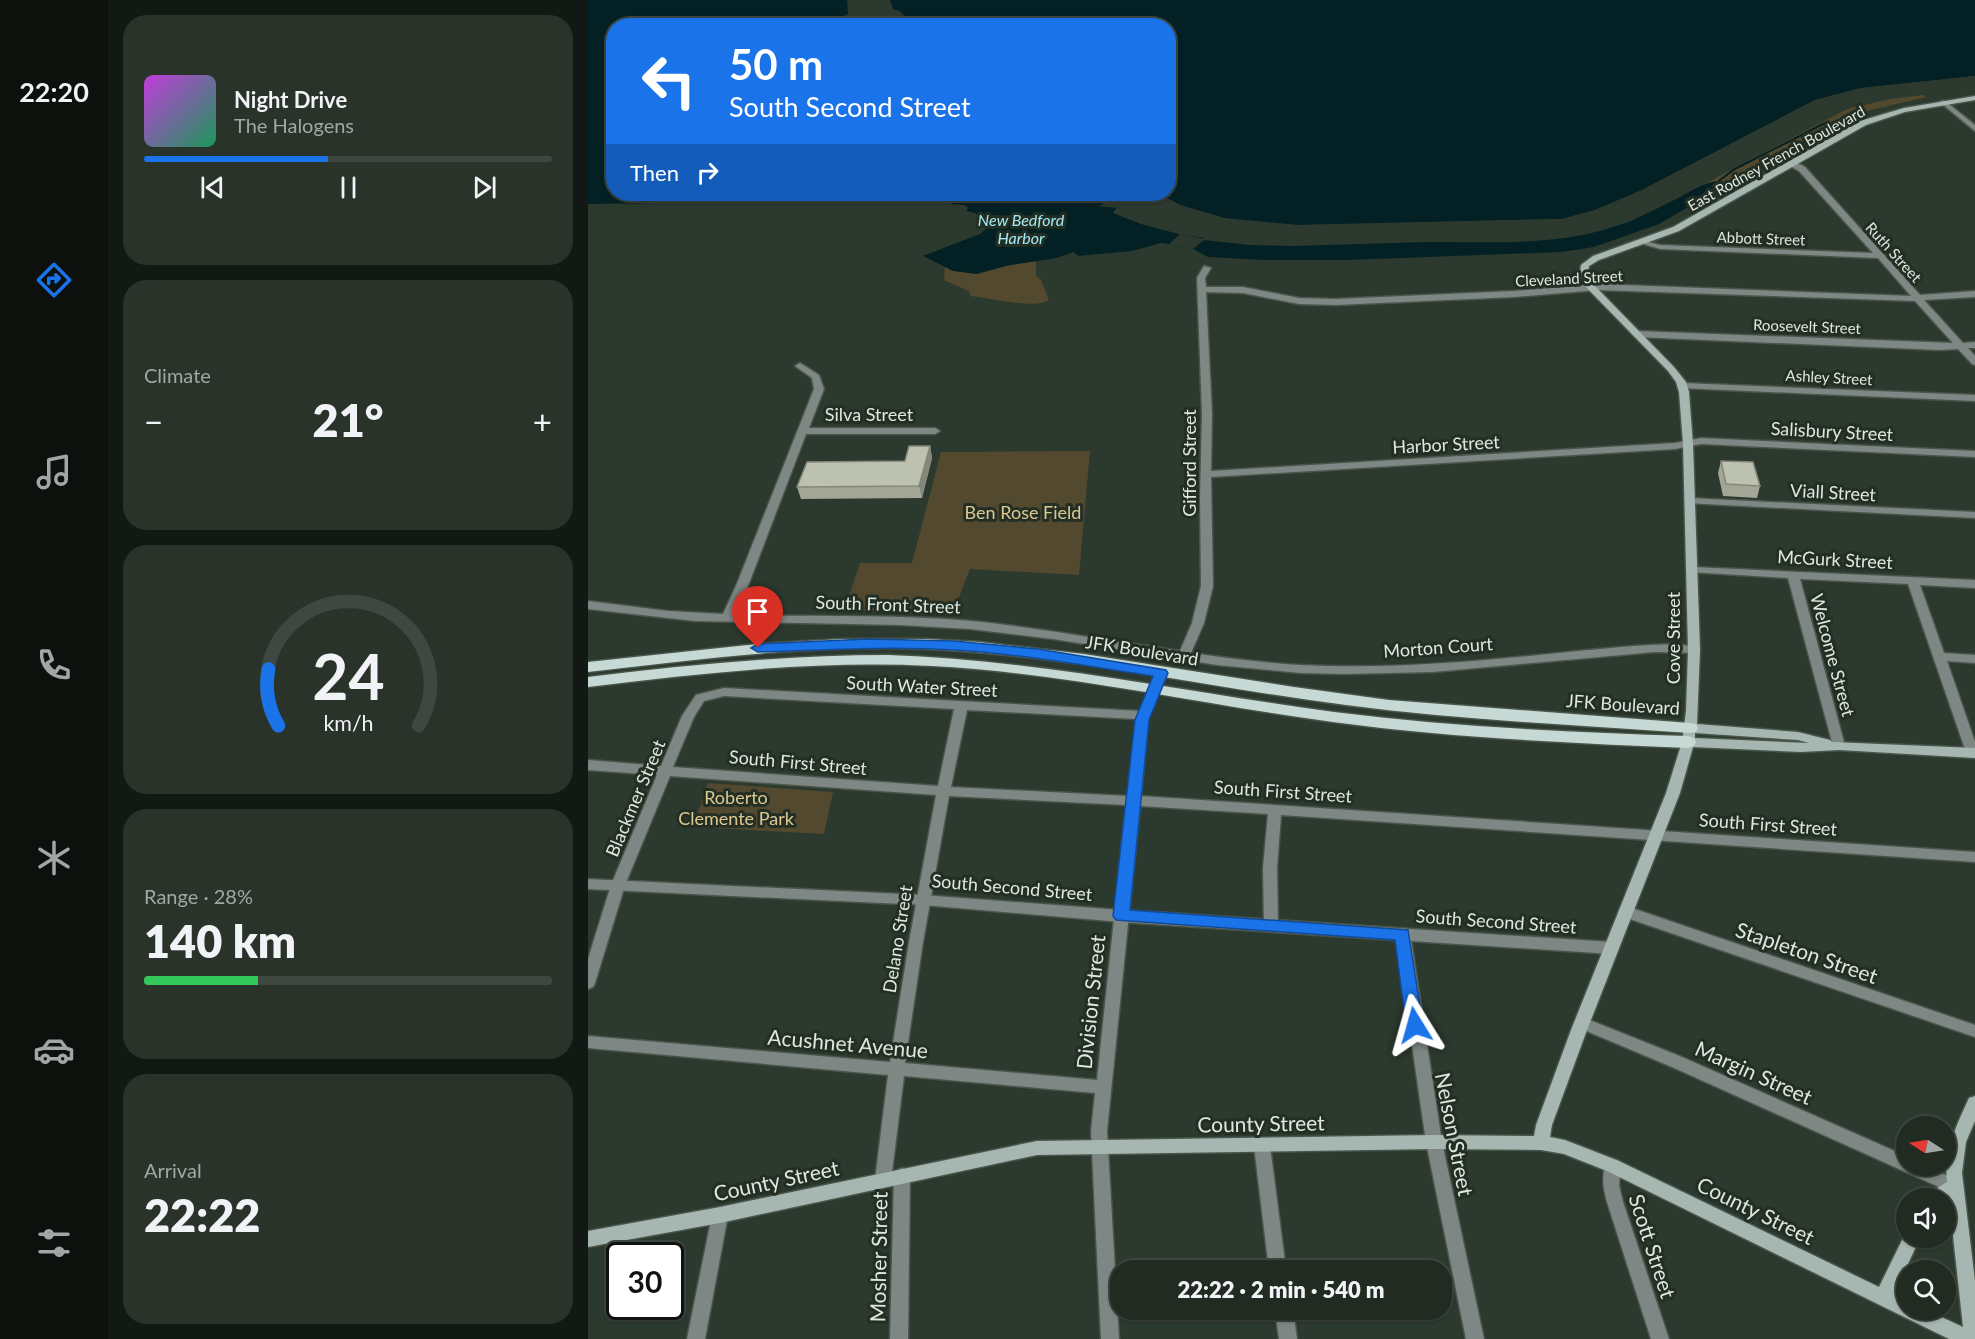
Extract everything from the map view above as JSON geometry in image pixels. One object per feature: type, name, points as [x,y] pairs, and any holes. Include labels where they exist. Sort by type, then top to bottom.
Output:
[{"type":"main road","name":"East Rodney French Boulevard","points":[[1592,287],[1583,271],[1586,264],[1596,258],[1680,226],[1842,133],[1896,112],[1975,98]]},
{"type":"main road","name":"Cove Street","points":[[1541,1143],[1547,1118],[1582,1023],[1681,771],[1689,735],[1694,650],[1693,570],[1687,405],[1683,386],[1671,369],[1592,287]]},
{"type":"main road","name":"JFK Boulevard","points":[[588,667],[758,648],[881,643],[1009,650],[1394,706],[1689,735]]},
{"type":"main road","name":"JFK Boulevard","points":[[588,682],[740,665],[876,659],[1002,666],[1335,717],[1430,728],[1689,735]]},
{"type":"main road","points":[[1689,735],[1800,748],[1839,746],[1973,752]]},
{"type":"main road","points":[[1973,1339],[1954,1186],[1956,1151],[1962,1130],[1975,1103]]},
{"type":"main road","name":"County Street","points":[[588,1239],[720,1215],[1037,1148],[1101,1149],[1434,1142],[1541,1143],[1565,1147],[1613,1166],[1896,1304]]},
{"type":"main road","points":[[1883,1297],[1907,1248]]},
{"type":"main road","name":"County Street","points":[[1929,1320],[1968,1339]]},
{"type":"street","points":[[1943,102],[1975,129]]},
{"type":"street","name":"Ruth Street","points":[[1791,163],[1802,169],[1975,362]]},
{"type":"street","name":"Abbott Street","points":[[1641,242],[1660,247],[1881,256]]},
{"type":"street","name":"Gifford Street","points":[[1184,655],[1198,623],[1207,586],[1207,414],[1201,278],[1207,268]]},
{"type":"street","name":"Cleveland Street","points":[[1201,289],[1243,290],[1299,300],[1336,302],[1525,294],[1592,287],[1918,299],[1975,294]]},
{"type":"street","name":"Roosevelt Street","points":[[1637,334],[1975,345]]},
{"type":"street","points":[[727,618],[742,586],[819,389],[816,377],[800,366]]},
{"type":"street","name":"Ashley Street","points":[[1683,386],[1975,398]]},
{"type":"street","name":"Silva Street","points":[[803,431],[934,431]]},
{"type":"street","name":"Salisbury Street","points":[[1688,444],[1701,441],[1975,454]]},
{"type":"street","name":"Harbor Street","points":[[1206,474],[1592,452],[1688,444]]},
{"type":"street","name":"Viall Street","points":[[1690,501],[1975,515]]},
{"type":"street","name":"McGurk Street","points":[[1693,570],[1975,584]]},
{"type":"street","name":"Welcome Street","points":[[1793,574],[1839,746]]},
{"type":"street","points":[[1912,581],[1973,752]]},
{"type":"street","name":"South Front Street","points":[[588,605],[669,615],[967,625],[1071,637],[1184,655]]},
{"type":"street","name":"Morton Court","points":[[1184,655],[1271,667],[1354,670],[1451,665],[1655,648],[1694,650]]},
{"type":"street","points":[[1939,657],[1975,659]]},
{"type":"street","name":"Division Street","points":[[1110,1339],[1100,1131],[1143,715],[1161,673]]},
{"type":"street","name":"South Water Street","points":[[700,698],[724,692],[961,707],[1143,715]]},
{"type":"street","name":"Blackmer Street","points":[[588,983],[618,885],[668,770],[688,716],[700,698]]},
{"type":"street","name":"Delano Street","points":[[883,1180],[895,1070],[923,900],[961,707]]},
{"type":"street","name":"South First Street","points":[[588,765],[943,791],[1275,809],[1975,857]]},
{"type":"street","points":[[1271,926],[1270,868],[1275,809]]},
{"type":"street","name":"South Second Street","points":[[588,884],[923,900],[1121,916],[1612,948]]},
{"type":"street","name":"Stapleton Street","points":[[1626,912],[1975,1031]]},
{"type":"street","name":"Nelson Street","points":[[1403,934],[1434,1142],[1475,1339]]},
{"type":"street","name":"Margin Street","points":[[1582,1023],[1677,1062],[1896,1160]]},
{"type":"street","name":"Acushnet Avenue","points":[[588,1042],[1104,1087]]},
{"type":"street","points":[[1262,1146],[1277,1260]]},
{"type":"street","name":"Scott Street","points":[[1613,1166],[1613,1194],[1660,1339]]},
{"type":"street","name":"Mosher Street","points":[[899,1339],[902,1176]]},
{"type":"street","name":"Margin Street","points":[[1932,1176],[1954,1186]]},
{"type":"street","points":[[696,1339],[720,1215]]},
{"type":"street","points":[[1285,1320],[1288,1339]]},
{"type":"green space","points":[[1923,95],[1927,97],[1845,116],[1680,211],[1685,194],[1847,109],[1890,99]]},
{"type":"green space","points":[[1026,261],[1036,261],[1036,276],[1041,280],[1049,300],[1033,304],[970,296],[969,291],[944,280],[945,267],[955,271],[976,272]]},
{"type":"green space","name":"Ben Rose Field","points":[[1090,451],[1079,575],[970,569],[952,615],[846,610],[860,563],[912,563],[941,452]]},
{"type":"green space","name":"Roberto Clemente Park","points":[[708,783],[833,792],[824,834],[693,827]]},
{"type":"water","name":"New Bedford Harbor","points":[[588,0],[847,0],[848,14],[839,18],[606,18],[606,201],[807,201],[588,204]]},
{"type":"water","points":[[890,0],[1975,0],[1975,76],[1861,88],[1815,100],[1642,190],[1595,210],[1562,219],[1298,225],[1224,218],[1172,201],[1176,201],[1176,18],[904,18],[900,11],[893,9]]},
{"type":"water","name":"New Bedford Harbor","points":[[1719,181],[1723,187],[1659,224],[1594,247],[1561,252],[1347,260],[1265,260],[1208,257],[1193,249],[1169,244],[1081,259],[1074,252],[1057,258],[1005,266],[977,274],[953,271],[923,256],[980,234],[986,229],[980,221],[982,220],[975,213],[966,211],[968,208],[965,205],[951,204],[952,201],[1099,201],[1105,205],[1102,207],[1118,208],[1113,213],[1150,226],[1225,241],[1263,244],[1510,242],[1557,239],[1603,230],[1637,218],[1706,184]]},
{"type":"pier","points":[[1975,76],[1975,79],[1849,93],[1816,103],[1643,193],[1596,213],[1562,222],[1299,228],[1223,221],[1179,208],[1166,201],[1172,201],[1224,218],[1298,225],[1562,219],[1595,210],[1642,190],[1815,100],[1861,88]]},
{"type":"pier","points":[[1716,178],[1629,222],[1564,238],[1292,246],[1250,245],[1204,240],[1193,249],[1169,244],[1180,234],[1141,224],[1113,212],[1117,208],[1099,206],[1104,204],[1099,201],[1117,206],[1121,209],[1118,212],[1179,230],[1185,235],[1204,239],[1204,236],[1250,242],[1292,243],[1523,237],[1563,235],[1628,220],[1705,180]]},
{"type":"pier","points":[[1161,243],[1169,244],[1159,249],[1093,261],[1078,260],[1073,253],[1078,256],[1132,251]]},
{"type":"building","points":[[909,446],[930,446],[919,486],[797,487],[807,462],[905,461]]},
{"type":"building","points":[[1721,461],[1753,462],[1760,486],[1726,484]]},
{"type":"waterway","points":[[1719,181],[1733,170],[1827,122]]},
{"type":"route","points":[[758,648],[868,644],[954,646],[1038,654],[1161,673],[1146,705],[1142,720],[1121,916],[1403,934],[1415,1025]]}]
